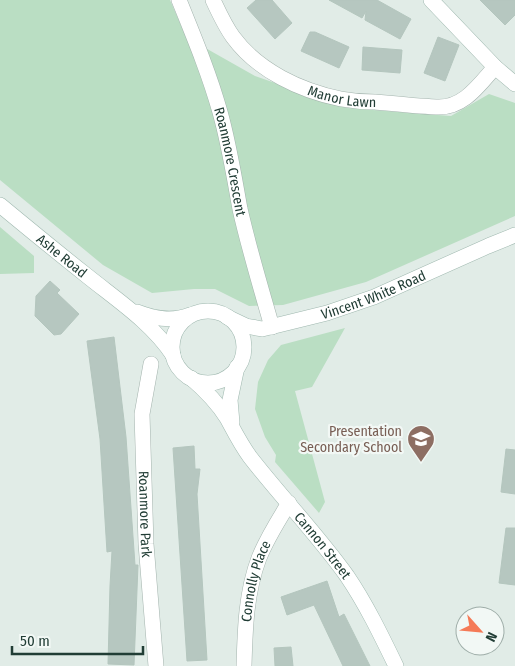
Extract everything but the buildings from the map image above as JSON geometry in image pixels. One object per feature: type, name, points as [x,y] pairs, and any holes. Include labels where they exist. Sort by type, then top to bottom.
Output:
[{"type":"street","name":"Roanmore Crescent","points":[[179,0],[220,112],[240,208],[272,327]]},
{"type":"street","name":"Manor Lawn","points":[[213,0],[234,38],[248,54],[268,70],[291,82],[331,97],[353,101],[449,107],[465,98],[495,67]]},
{"type":"street","points":[[431,1],[495,67],[515,84]]},
{"type":"street","name":"Ashe Road","points":[[0,205],[125,305],[152,329],[173,355]]},
{"type":"street","name":"Vincent White Road","points":[[227,317],[254,329],[262,329],[327,313],[356,304],[515,235]]},
{"type":"street","name":"Ashe Road","points":[[125,305],[140,313],[165,319],[181,318],[194,314]]},
{"type":"street","points":[[240,360],[243,339],[232,321],[221,313],[207,311],[194,314],[182,322],[175,334],[172,348],[173,355],[180,369],[198,381],[213,382],[233,373],[259,334],[272,327]]},
{"type":"street","name":"Cannon Street","points":[[235,434],[231,419],[230,400],[240,360]]},
{"type":"street","name":"Roanmore Park","points":[[151,364],[142,414],[146,544],[156,666]]},
{"type":"street","name":"Cannon Street","points":[[191,378],[215,401],[250,457],[326,549],[354,587],[373,619],[396,666]]},
{"type":"street","name":"Connolly Place","points":[[244,666],[247,608],[254,571],[267,540],[289,503]]},
{"type":"green space","points":[[0,0],[170,0],[186,37],[255,76],[347,108],[451,116],[489,94],[515,103],[515,216],[366,282],[283,305],[249,306],[215,289],[152,293],[103,265],[0,180]]},
{"type":"green space","points":[[0,227],[34,256],[34,273],[0,274]]},
{"type":"green space","points":[[345,328],[312,387],[295,391],[325,502],[319,513],[275,462],[276,455],[265,437],[255,409],[258,382],[268,360],[281,345]]},
{"type":"place","name":"Presentation Secondary School","points":[[421,463]]}]
